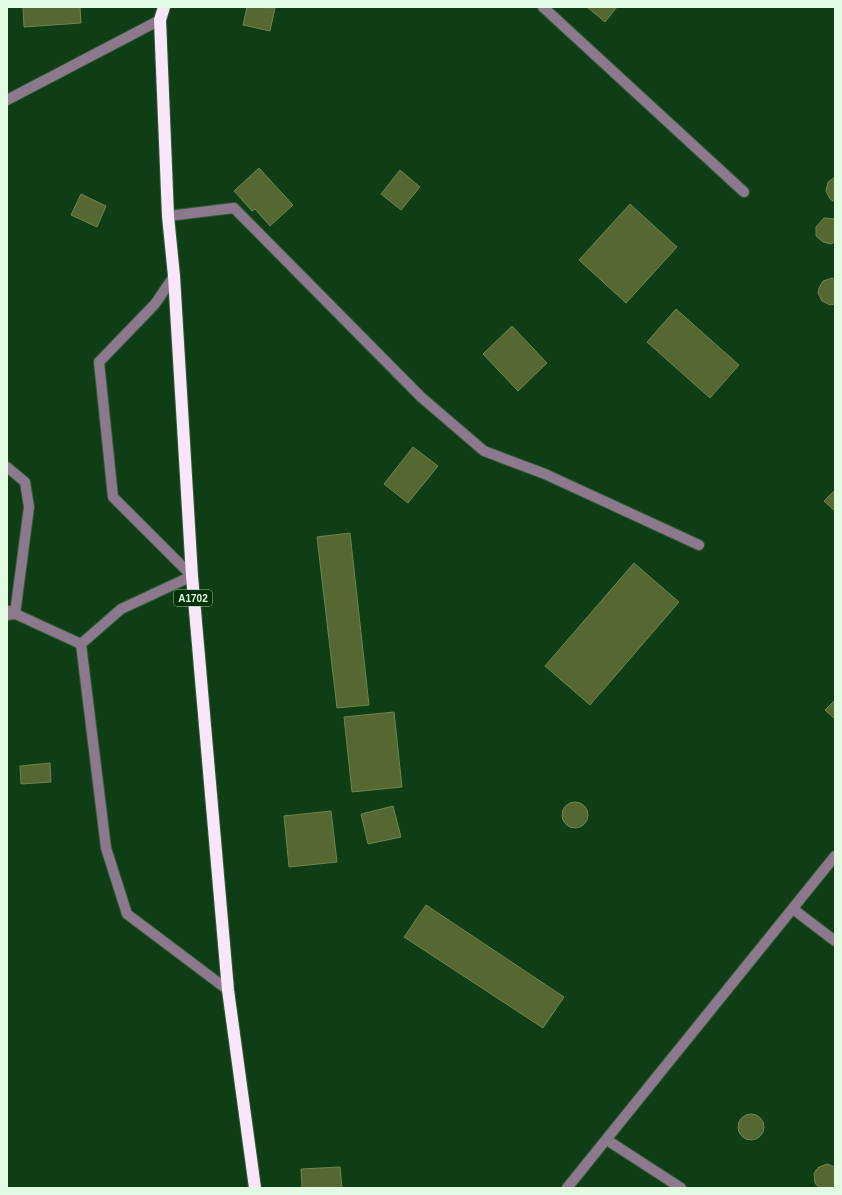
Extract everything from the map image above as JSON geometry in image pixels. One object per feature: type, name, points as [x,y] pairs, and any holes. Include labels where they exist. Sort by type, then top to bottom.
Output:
[{"type":"highway","name":"A1702","points":[[164,7],[160,20],[168,216],[174,276],[192,576],[228,990],[255,1188]]},
{"type":"street","points":[[543,7],[744,192]]},
{"type":"street","points":[[7,100],[160,20]]},
{"type":"street","points":[[168,216],[234,208],[420,397],[484,452],[545,474],[699,545]]},
{"type":"street","points":[[80,644],[122,609],[192,576],[113,497],[99,362],[155,304],[174,276]]},
{"type":"street","points":[[7,467],[25,482],[29,507],[10,613],[80,644]]},
{"type":"street","points":[[80,644],[106,848],[127,914],[228,990]]},
{"type":"street","points":[[567,1188],[835,856]]},
{"type":"street","points":[[793,909],[835,941]]},
{"type":"street","points":[[607,1140],[681,1188]]},
{"type":"building","points":[[23,7],[80,7],[81,23],[24,27]]},
{"type":"building","points":[[247,7],[275,8],[270,31],[243,25]]},
{"type":"building","points":[[587,7],[617,7],[605,22]]},
{"type":"building","points":[[259,168],[293,205],[270,226],[255,209],[252,211],[234,191]]},
{"type":"building","points":[[400,170],[420,187],[401,210],[381,194]]},
{"type":"building","points":[[835,177],[835,202],[830,199],[826,191],[828,182]]},
{"type":"building","points":[[81,194],[106,206],[97,227],[71,215]]},
{"type":"building","points":[[630,204],[677,247],[626,303],[579,260]]},
{"type":"building","points":[[824,218],[835,219],[835,242],[831,244],[823,242],[816,236],[816,227]]},
{"type":"building","points":[[832,278],[835,279],[835,304],[830,305],[822,301],[818,293],[823,281]]},
{"type":"building","points":[[676,309],[739,365],[710,398],[647,342]]},
{"type":"building","points":[[512,326],[547,363],[518,391],[483,354]]},
{"type":"building","points":[[413,447],[438,466],[408,503],[384,484]]},
{"type":"building","points":[[835,490],[835,511],[824,501]]},
{"type":"building","points":[[350,533],[369,705],[337,708],[317,537]]},
{"type":"building","points":[[634,563],[679,602],[590,705],[545,666]]},
{"type":"building","points":[[835,700],[835,719],[825,710]]},
{"type":"building","points":[[394,712],[402,787],[352,792],[344,717]]},
{"type":"building","points":[[50,763],[51,782],[21,784],[20,766]]},
{"type":"building","points":[[575,802],[584,806],[588,815],[584,824],[575,828],[566,824],[562,815],[566,806]]},
{"type":"building","points":[[393,806],[401,837],[368,844],[361,814]]},
{"type":"building","points":[[331,811],[337,862],[289,867],[284,816]]},
{"type":"building","points":[[426,905],[564,997],[543,1028],[404,937]]},
{"type":"building","points":[[751,1114],[760,1118],[764,1127],[760,1136],[751,1140],[742,1136],[738,1127],[742,1118]]},
{"type":"building","points":[[827,1164],[835,1167],[835,1188],[819,1188],[815,1183],[814,1174],[819,1167]]},
{"type":"building","points":[[340,1167],[342,1188],[302,1188],[301,1169]]}]
